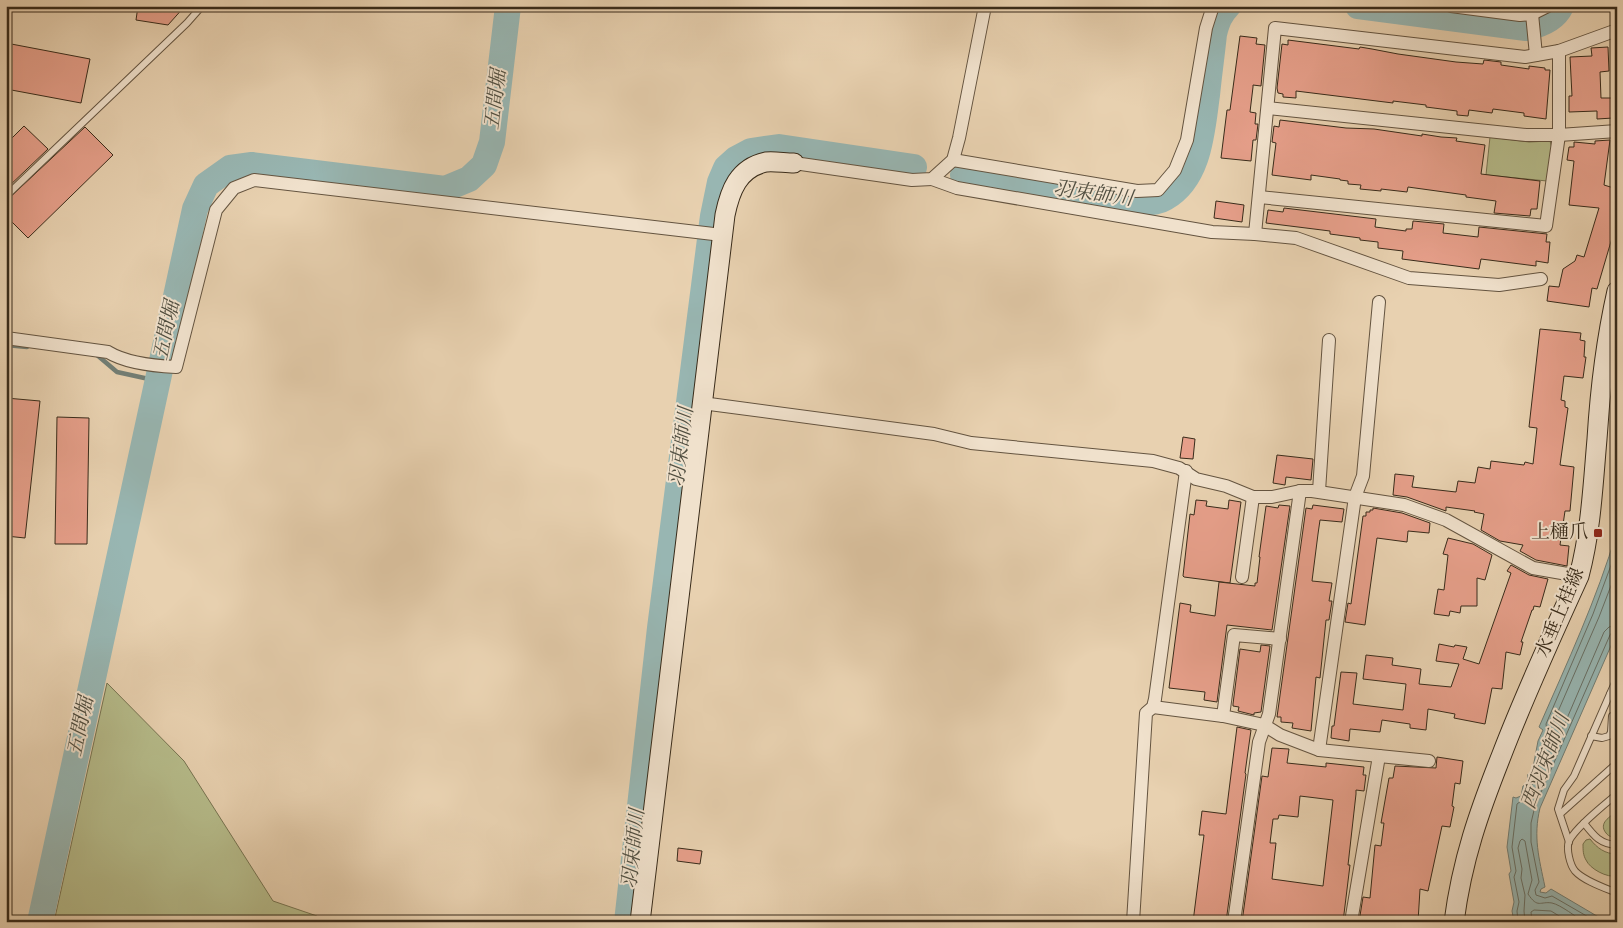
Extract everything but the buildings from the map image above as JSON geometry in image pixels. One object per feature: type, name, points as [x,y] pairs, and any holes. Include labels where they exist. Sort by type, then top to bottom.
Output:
[{"type":"street","points":[[932,179],[953,160],[985,6]]},
{"type":"street","points":[[953,160],[1137,191],[1158,190],[1175,170],[1187,140],[1206,28],[1214,6]]},
{"type":"street","points":[[1451,6],[1520,15],[1532,14],[1548,6]]},
{"type":"street","points":[[1532,14],[1536,55]]},
{"type":"street","points":[[1255,234],[1275,28],[1525,56],[1559,51],[1617,30]]},
{"type":"street","points":[[1259,197],[1546,226],[1560,135],[1559,51]]},
{"type":"street","points":[[1268,108],[1526,135],[1617,131]]},
{"type":"street","points":[[640,922],[722,235],[730,193],[736,180],[749,168],[766,162],[794,163],[912,180],[932,179],[957,188],[1212,232],[1296,238],[1409,278],[1499,285],[1541,279]]},
{"type":"street","points":[[6,338],[108,352],[115,356],[142,363],[176,367],[216,210],[234,188],[254,180],[722,235]]},
{"type":"street","name":"水垂上桂線","points":[[1454,922],[1465,858],[1478,816],[1525,695],[1579,576],[1590,522],[1604,365],[1617,292]]},
{"type":"street","points":[[1319,750],[1354,496],[1363,476],[1379,302]]},
{"type":"street","points":[[1319,491],[1330,340]]},
{"type":"street","points":[[702,403],[934,434],[971,443],[1153,461],[1186,471],[1196,479],[1226,486],[1253,497],[1272,497],[1300,491],[1319,491],[1404,505],[1446,520],[1533,568],[1579,576]]},
{"type":"street","points":[[1154,707],[1186,471]]},
{"type":"street","points":[[1234,922],[1259,742],[1269,714],[1300,491]]},
{"type":"street","points":[[1242,577],[1253,497]]},
{"type":"street","points":[[1223,716],[1234,634],[1280,639]]},
{"type":"street","points":[[1133,922],[1146,713],[1154,707],[1223,716],[1264,725],[1280,735],[1319,750],[1429,761]]},
{"type":"street","points":[[1352,922],[1379,756]]},
{"type":"lane","points":[[6,196],[180,30],[202,6]]},
{"type":"lane","points":[[1617,678],[1574,776],[1564,790],[1558,808],[1569,842],[1568,852],[1571,863],[1576,871],[1592,882],[1617,893]]},
{"type":"lane","points":[[1610,694],[1617,697]]},
{"type":"lane","points":[[1591,736],[1602,738],[1609,736],[1612,716],[1617,712]]},
{"type":"lane","points":[[1560,814],[1617,763]]},
{"type":"lane","points":[[1569,842],[1584,823],[1617,794]]},
{"type":"lane","points":[[1584,823],[1600,841],[1617,845]]},
{"type":"green space","points":[[1490,137],[1529,142],[1550,141],[1552,148],[1547,181],[1486,175]]},
{"type":"green space","points":[[107,683],[184,761],[273,901],[317,916],[316,922],[54,922]]},
{"type":"green space","points":[[1617,811],[1617,837],[1608,835],[1603,826],[1606,820]]},
{"type":"green space","points":[[1590,839],[1602,850],[1617,854],[1617,876],[1595,870],[1588,863],[1585,858],[1583,844],[1586,840]]},
{"type":"water","name":"西羽束師川","points":[[1617,531],[1617,632],[1540,808],[1537,828],[1538,848],[1545,887],[1540,892],[1546,893],[1551,889],[1607,922],[1514,922],[1512,911],[1514,902],[1507,847],[1513,797],[1521,796],[1523,786],[1527,783],[1528,774],[1532,773],[1538,741],[1543,730],[1539,727],[1591,606]]},
{"type":"waterway","name":"五間堀","points":[[40,922],[195,209],[206,185],[230,168],[252,165],[445,189],[469,179],[484,165],[492,142],[508,6]]},
{"type":"waterway","name":"羽束師川","points":[[963,175],[1139,203],[1162,200],[1177,189],[1186,178],[1197,152],[1201,138],[1214,34],[1219,18],[1228,6]]},
{"type":"waterway","name":"羽束師川","points":[[1358,6],[1526,28],[1546,21],[1561,6]]},
{"type":"waterway","name":"羽束師川","points":[[627,922],[660,628],[713,216],[720,182],[726,168],[736,159],[751,151],[779,147],[914,167]]},
{"type":"waterway","points":[[6,345],[27,347]]},
{"type":"waterway","points":[[97,355],[117,372],[158,381]]},
{"type":"place","name":"上樋爪","points":[[1598,533]]}]
